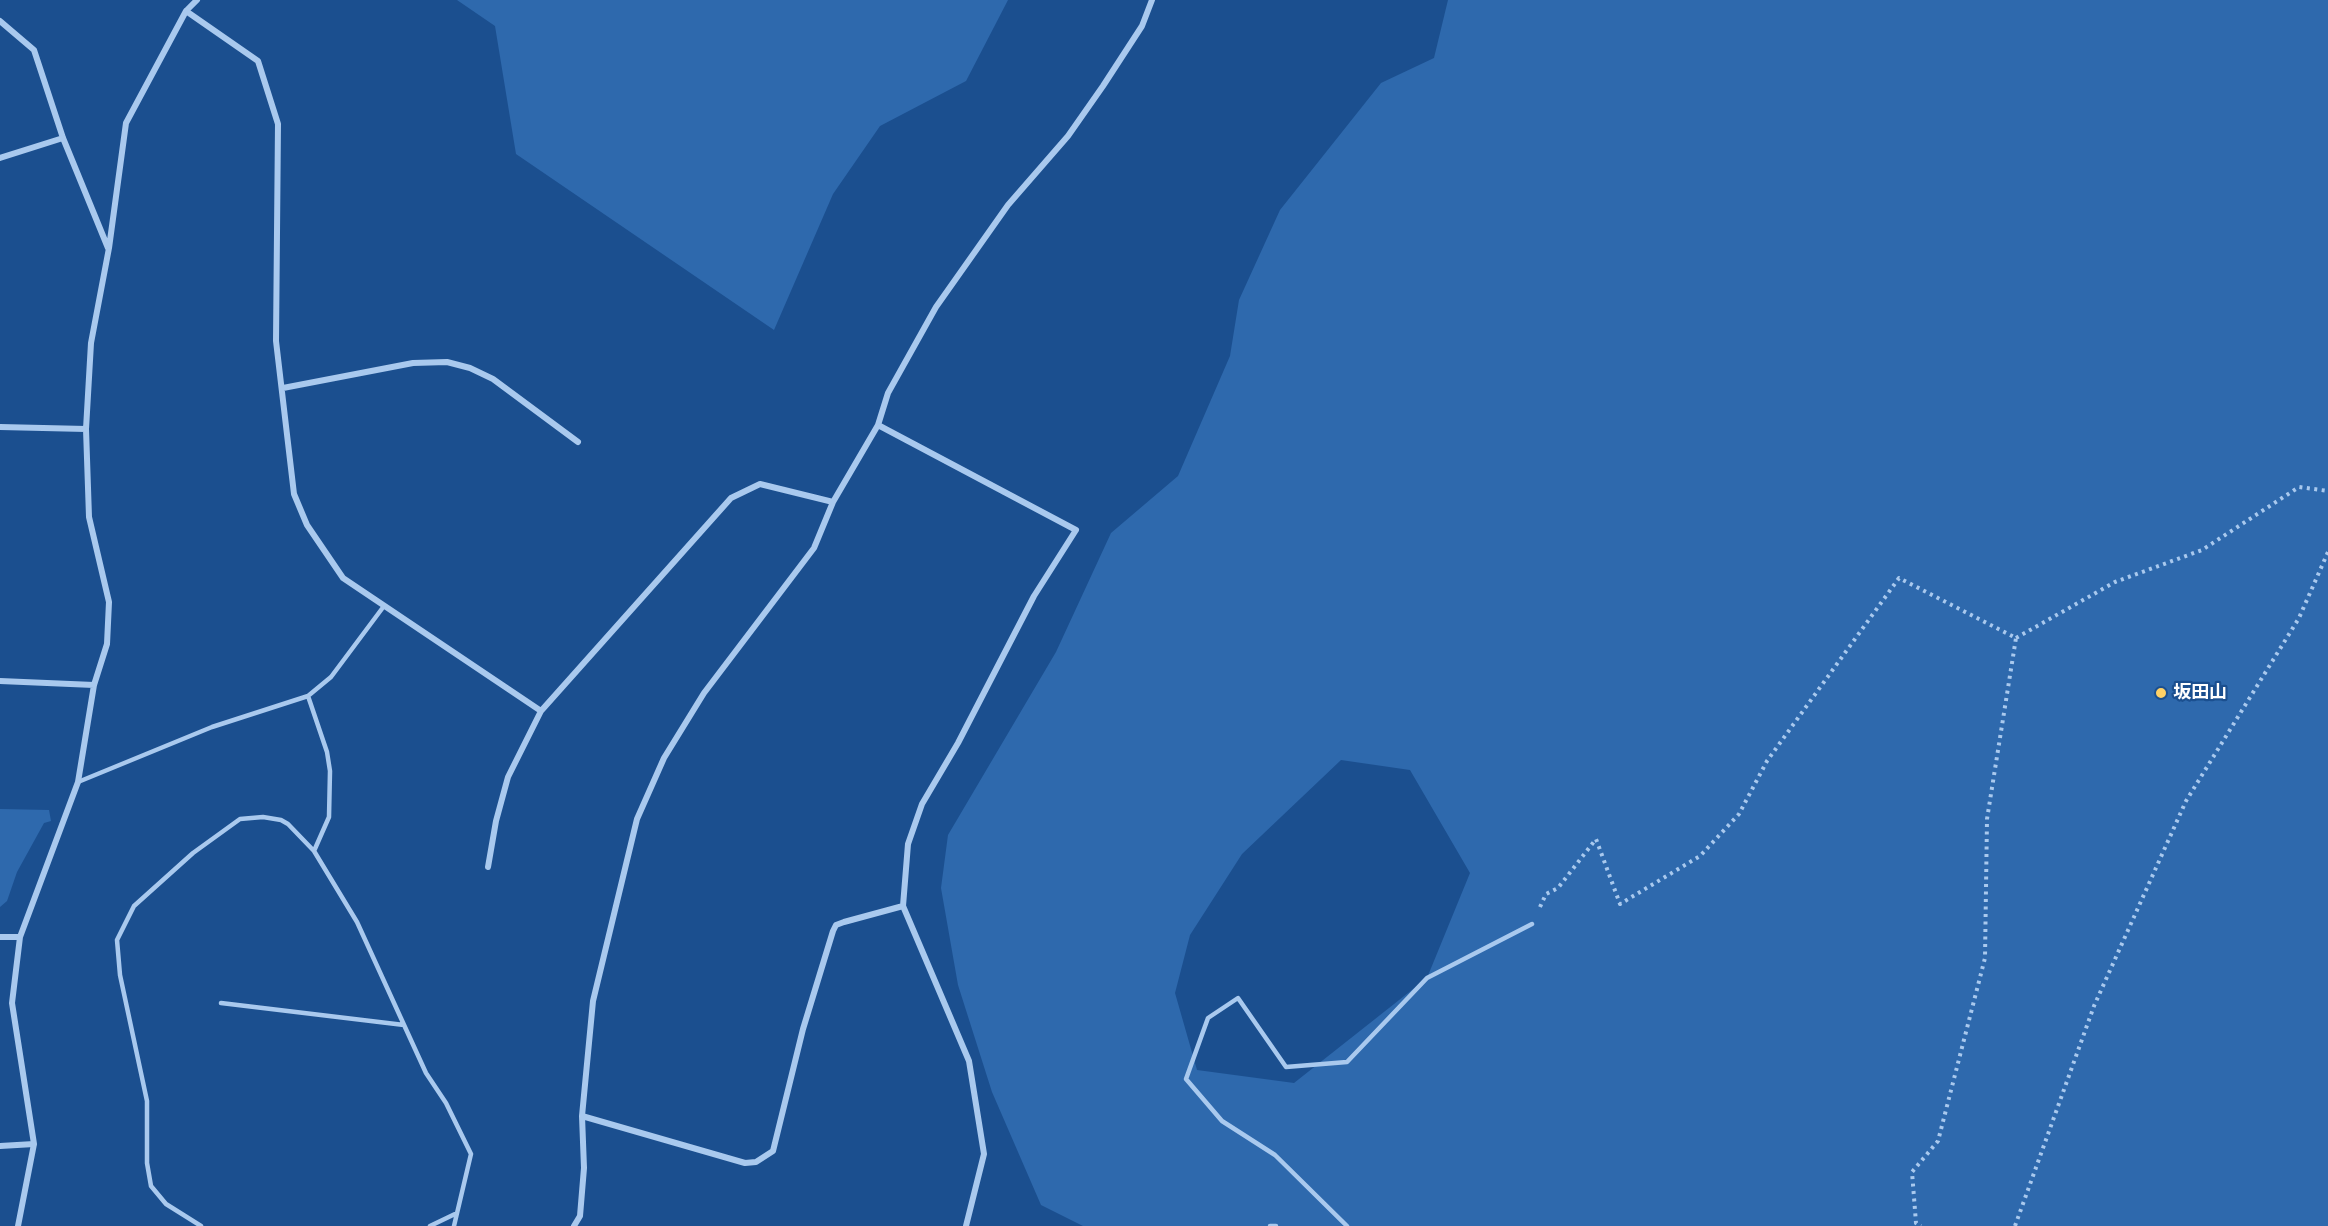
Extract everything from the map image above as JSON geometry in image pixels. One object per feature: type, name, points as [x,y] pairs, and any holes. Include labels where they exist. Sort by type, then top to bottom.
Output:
[{"type":"street","points":[[18,1226],[34,1144],[12,1003],[20,937],[78,782],[94,685],[107,644],[108,602],[90,517],[86,429],[91,343],[108,248],[126,123],[186,11],[197,0]]},
{"type":"street","points":[[574,1226],[580,1216],[584,1168],[582,1116],[593,1001],[637,819],[664,758],[704,693],[814,548],[833,502],[878,425],[888,393],[955,278],[1008,205],[1068,136],[1142,26],[1152,0]]},
{"type":"street","points":[[186,11],[258,61],[278,124],[276,341],[294,495],[307,525],[343,578],[541,711]]},
{"type":"street","points":[[0,21],[34,50],[63,138],[108,248]]},
{"type":"street","points":[[0,158],[63,138]]},
{"type":"street","points":[[283,388],[413,363],[447,362],[470,368],[493,379],[578,442]]},
{"type":"street","points":[[878,425],[1076,530],[1034,596],[958,743],[922,804],[908,844],[903,906],[969,1061],[984,1154],[966,1226]]},
{"type":"street","points":[[0,427],[86,429]]},
{"type":"street","points":[[488,867],[496,821],[508,777],[541,711],[731,498],[760,484],[833,502]]},
{"type":"street","points":[[0,681],[94,685]]},
{"type":"street","points":[[582,1116],[745,1163],[756,1162],[765,1157],[773,1151],[777,1142],[803,1029],[836,925],[903,906]]},
{"type":"street","points":[[0,937],[20,937]]},
{"type":"street","points":[[0,1146],[34,1144]]},
{"type":"lane","points":[[78,782],[212,727],[308,696],[331,677],[384,606]]},
{"type":"lane","points":[[308,696],[327,752],[330,771],[329,817],[314,851]]},
{"type":"lane","points":[[201,1226],[166,1204],[151,1186],[147,1164],[147,1101],[120,975],[117,940],[134,906],[194,853],[240,819],[263,817],[281,820],[314,851],[357,922],[426,1073],[446,1103],[471,1154],[454,1226]]},
{"type":"lane","points":[[1347,1226],[1275,1155],[1222,1121],[1186,1079],[1208,1018],[1238,999],[1286,1067],[1347,1062],[1427,978],[1532,924]]},
{"type":"lane","points":[[221,1003],[404,1025]]},
{"type":"lane","points":[[430,1226],[455,1214]]},
{"type":"lane","points":[[1270,1226],[1276,1226]]},
{"type":"path","points":[[2016,638],[2115,582],[2202,550],[2299,487],[2328,491]]},
{"type":"path","points":[[2015,1226],[2094,1006],[2186,801],[2299,618],[2328,552]]},
{"type":"path","points":[[1532,924],[1546,894],[1558,888],[1596,839],[1620,904],[1700,856],[1739,814],[1767,761],[1899,578],[2016,638]]},
{"type":"path","points":[[1921,1226],[1916,1223],[1912,1172],[1938,1142],[1985,958],[1987,819],[2016,638]]},
{"type":"shaded area","points":[[457,0],[1008,0],[966,81],[880,126],[833,194],[774,330],[516,154],[495,26]]},
{"type":"shaded area","points":[[1448,0],[2328,0],[2328,1226],[1083,1226],[1041,1205],[992,1092],[958,985],[941,888],[948,835],[1056,652],[1111,533],[1178,476],[1230,356],[1239,300],[1280,210],[1381,83],[1434,58]],"holes":[[[1341,760],[1410,770],[1470,873],[1427,978],[1294,1083],[1197,1070],[1175,993],[1190,935],[1242,854]]]},
{"type":"shaded area","points":[[0,809],[49,810],[51,821],[44,823],[17,872],[7,901],[0,907]]},
{"type":"place","name":"坂田山","points":[[2161,693]]}]
